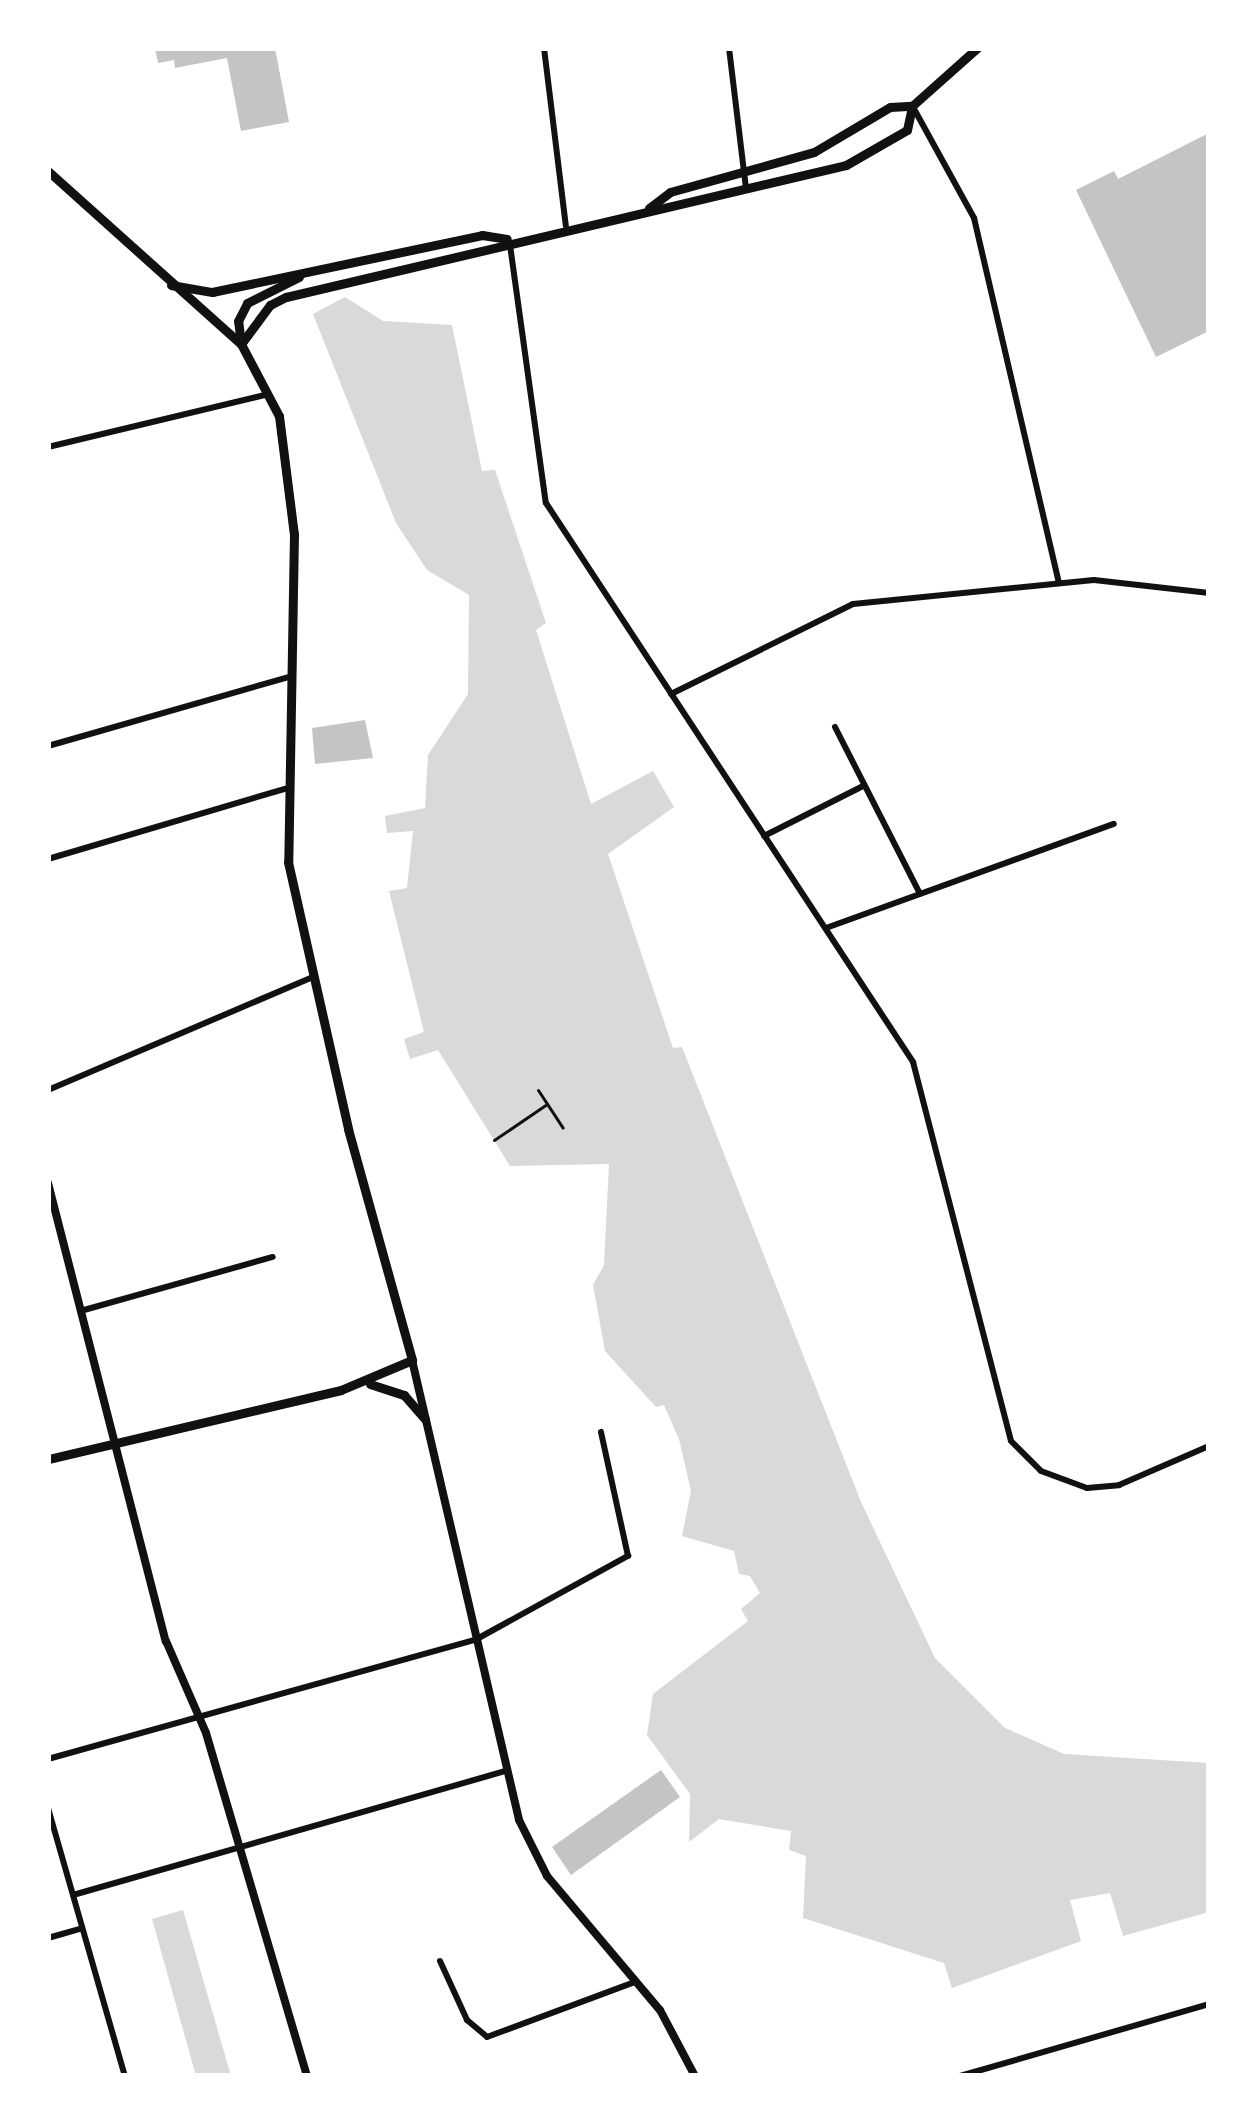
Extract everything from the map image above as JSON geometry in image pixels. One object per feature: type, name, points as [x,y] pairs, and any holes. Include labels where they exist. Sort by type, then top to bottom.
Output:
[{"type":"main road","points":[[241,344],[269,304],[286,296],[488,251],[508,239],[649,208],[747,193],[846,165],[907,130],[912,106],[976,49]]},
{"type":"main road","points":[[649,208],[670,192],[743,176],[814,152],[890,107],[912,106]]},
{"type":"main road","points":[[48,171],[166,284],[241,344],[272,394],[294,534],[285,790],[288,862],[412,1360],[364,1383],[48,1460]]},
{"type":"main road","points":[[166,284],[212,292],[482,235],[508,239]]},
{"type":"main road","points":[[241,344],[247,303],[310,273]]},
{"type":"main road","points":[[364,1383],[404,1395],[425,1419]]},
{"type":"street","points":[[544,48],[566,226]]},
{"type":"street","points":[[728,48],[747,193]]},
{"type":"street","points":[[912,106],[974,218],[1059,582]]},
{"type":"street","points":[[508,239],[546,503],[923,1084],[1011,1442],[1041,1471],[1087,1488],[1119,1485],[1209,1446]]},
{"type":"street","points":[[48,447],[272,394]]},
{"type":"street","points":[[670,694],[853,604],[1059,582],[1209,593]]},
{"type":"street","points":[[48,746],[289,677]]},
{"type":"street","points":[[835,727],[920,894]]},
{"type":"street","points":[[764,836],[864,785]]},
{"type":"street","points":[[48,859],[285,790]]},
{"type":"street","points":[[826,928],[1114,824]]},
{"type":"street","points":[[48,1090],[313,977]]},
{"type":"street","points":[[48,1183],[120,1443],[166,1641],[198,1716],[307,2076]]},
{"type":"street","points":[[84,1310],[273,1257]]},
{"type":"street","points":[[412,1360],[505,1771],[547,1876],[635,1982],[695,2076]]},
{"type":"street","points":[[48,1760],[475,1640],[628,1556],[601,1432]]},
{"type":"street","points":[[73,1895],[505,1771]]},
{"type":"street","points":[[48,1808],[125,2076]]},
{"type":"street","points":[[48,1938],[82,1928]]},
{"type":"street","points":[[440,1961],[467,2020],[487,2037],[635,1982]]},
{"type":"street","points":[[960,2076],[1209,2005]]},
{"type":"path","points":[[538,1090],[563,1128]]},
{"type":"path","points":[[494,1140],[547,1104]]},
{"type":"shaded area","points":[[345,297],[383,321],[452,325],[482,471],[495,470],[546,623],[536,630],[591,804],[653,771],[674,807],[608,854],[673,1048],[682,1047],[861,1502],[935,1658],[1005,1728],[1064,1754],[1209,1763],[1209,1912],[1123,1936],[1110,1893],[1070,1900],[1081,1941],[952,1988],[944,1963],[803,1918],[806,1856],[789,1850],[791,1831],[719,1819],[689,1842],[690,1794],[647,1735],[653,1694],[748,1621],[741,1609],[760,1593],[750,1576],[739,1574],[734,1551],[682,1536],[691,1491],[679,1439],[664,1405],[656,1407],[605,1351],[593,1285],[604,1265],[609,1164],[510,1166],[438,1050],[410,1059],[404,1039],[424,1032],[389,891],[407,888],[413,831],[387,833],[385,816],[425,808],[428,755],[468,694],[469,595],[427,570],[396,523],[313,314]]},
{"type":"shaded area","points":[[183,1910],[231,2076],[196,2076],[152,1919]]},
{"type":"building","points":[[155,48],[275,48],[289,122],[241,131],[227,58],[175,68],[174,60],[158,63]]},
{"type":"building","points":[[1209,133],[1209,331],[1156,357],[1076,190],[1114,171],[1118,179]]},
{"type":"building","points":[[365,720],[373,758],[315,764],[312,728]]},
{"type":"building","points":[[661,1770],[680,1797],[571,1875],[552,1847]]}]
